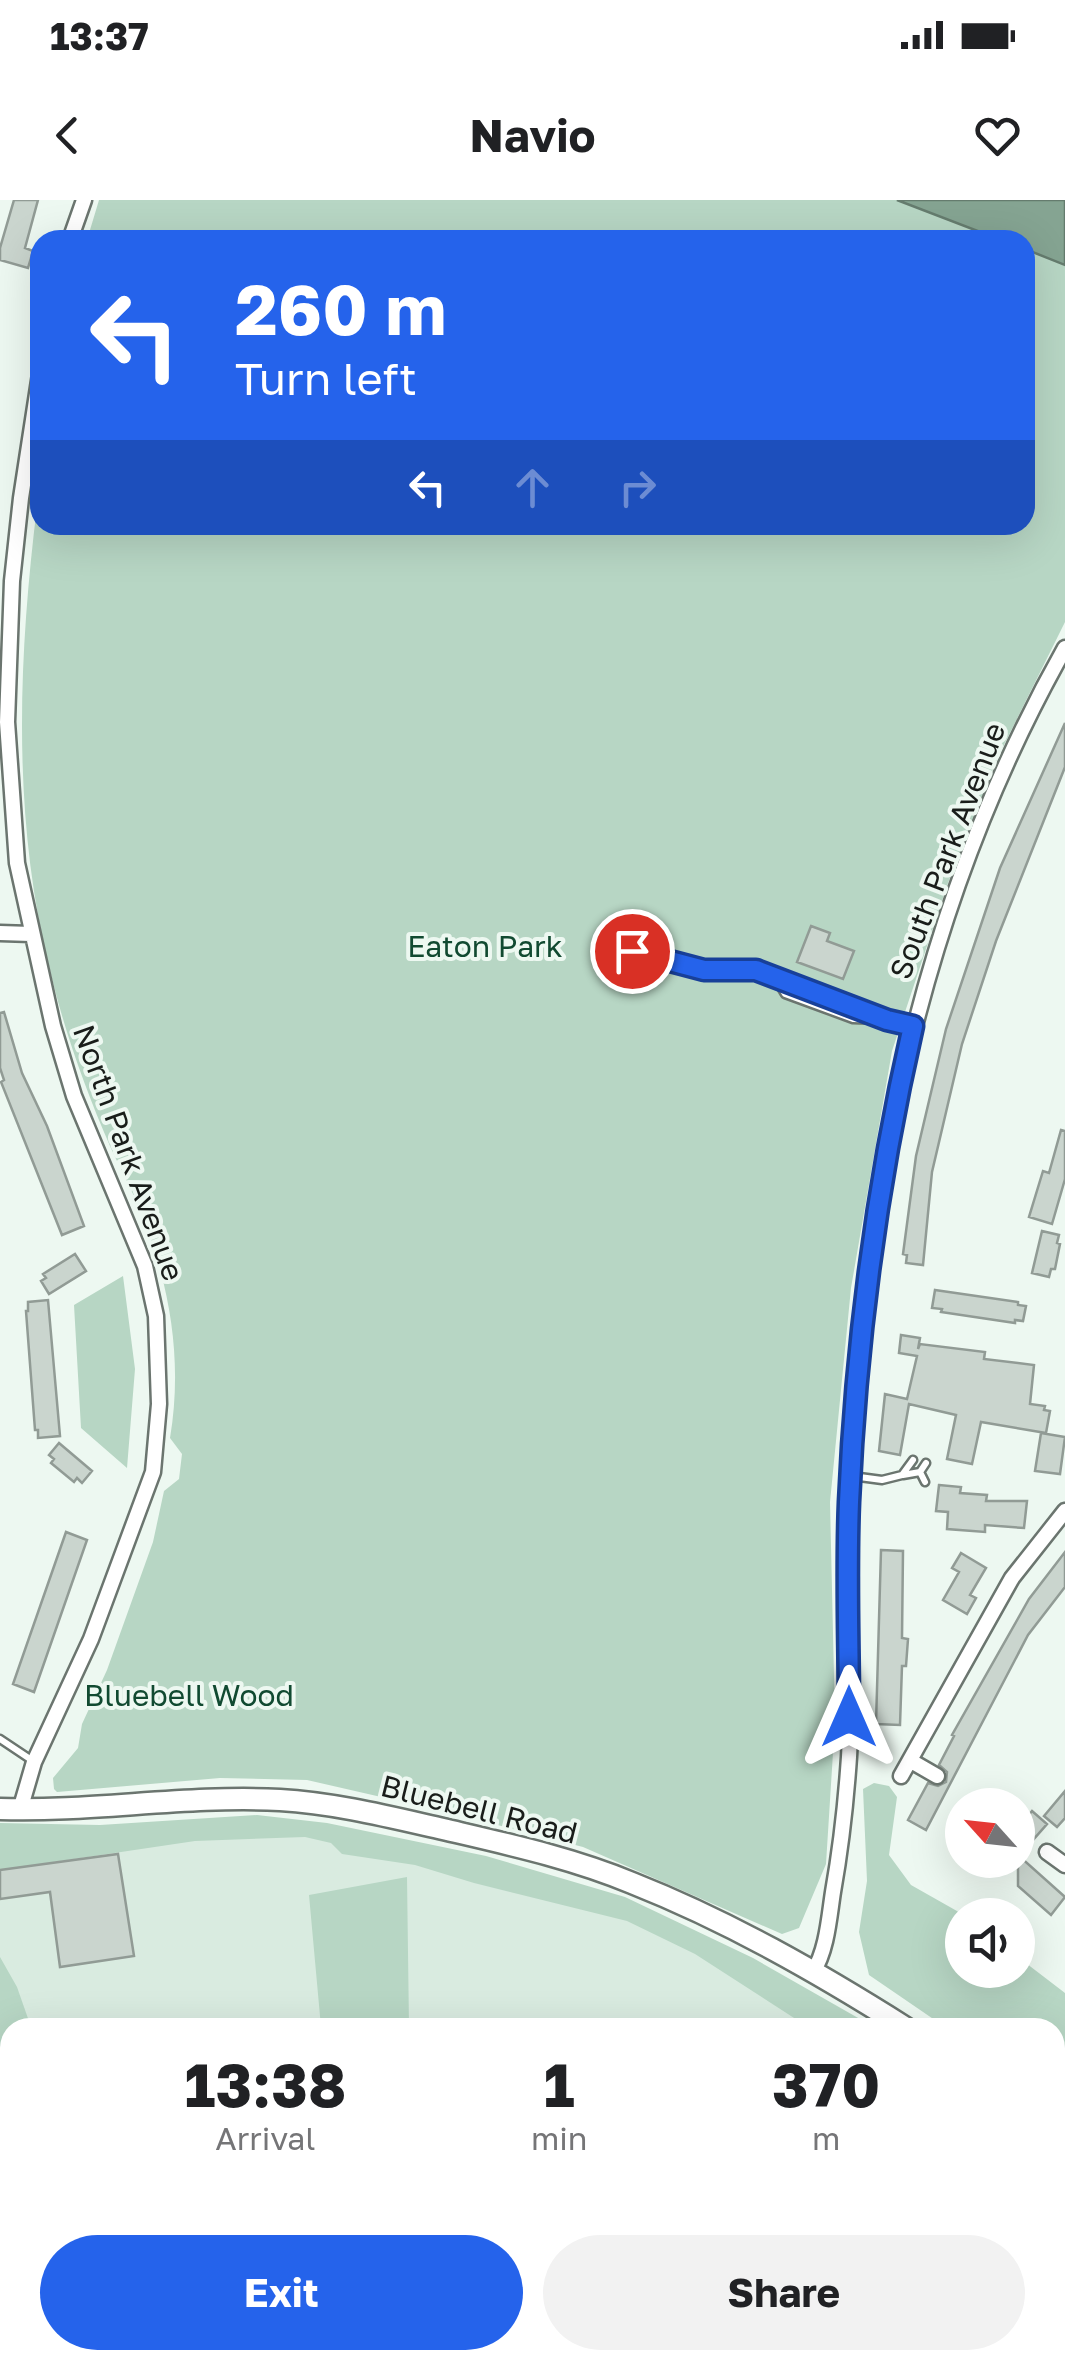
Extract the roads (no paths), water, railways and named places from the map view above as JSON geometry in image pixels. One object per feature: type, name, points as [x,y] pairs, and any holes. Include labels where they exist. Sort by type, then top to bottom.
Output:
[{"type":"street","points":[[74,230],[84,200]]},
{"type":"street","name":"North Park Avenue","points":[[10,1809],[91,1639],[153,1472],[159,1404],[156,1316],[145,1266],[74,1096],[53,1026],[17,863],[7,722],[12,581],[30,448]]},
{"type":"street","name":"South Park Avenue","points":[[813,1972],[821,1958],[829,1919],[847,1781],[850,1476],[862,1316],[891,1119],[913,1026],[948,914],[1019,737],[1065,648]]},
{"type":"street","points":[[0,933],[31,934]]},
{"type":"street","points":[[901,1776],[1012,1578],[1065,1511]]},
{"type":"street","points":[[911,1760],[937,1776]]},
{"type":"street","name":"Bluebell Road","points":[[10,1809],[283,1800],[400,1819],[552,1857],[632,1882],[730,1928],[889,2018]]},
{"type":"street","points":[[1047,1852],[1065,1866]]},
{"type":"lane","points":[[632,951],[704,970],[756,970],[776,978],[786,994],[836,1013],[853,1019],[913,1026]]},
{"type":"lane","points":[[902,1475],[912,1460]]},
{"type":"lane","points":[[850,1476],[882,1480],[920,1472],[926,1462]]},
{"type":"lane","points":[[920,1472],[925,1482]]},
{"type":"lane","points":[[0,1739],[34,1762]]},
{"type":"park label","name":"Eaton Park","points":[[485,947]]},
{"type":"park label","name":"Bluebell Wood","points":[[189,1696]]}]
